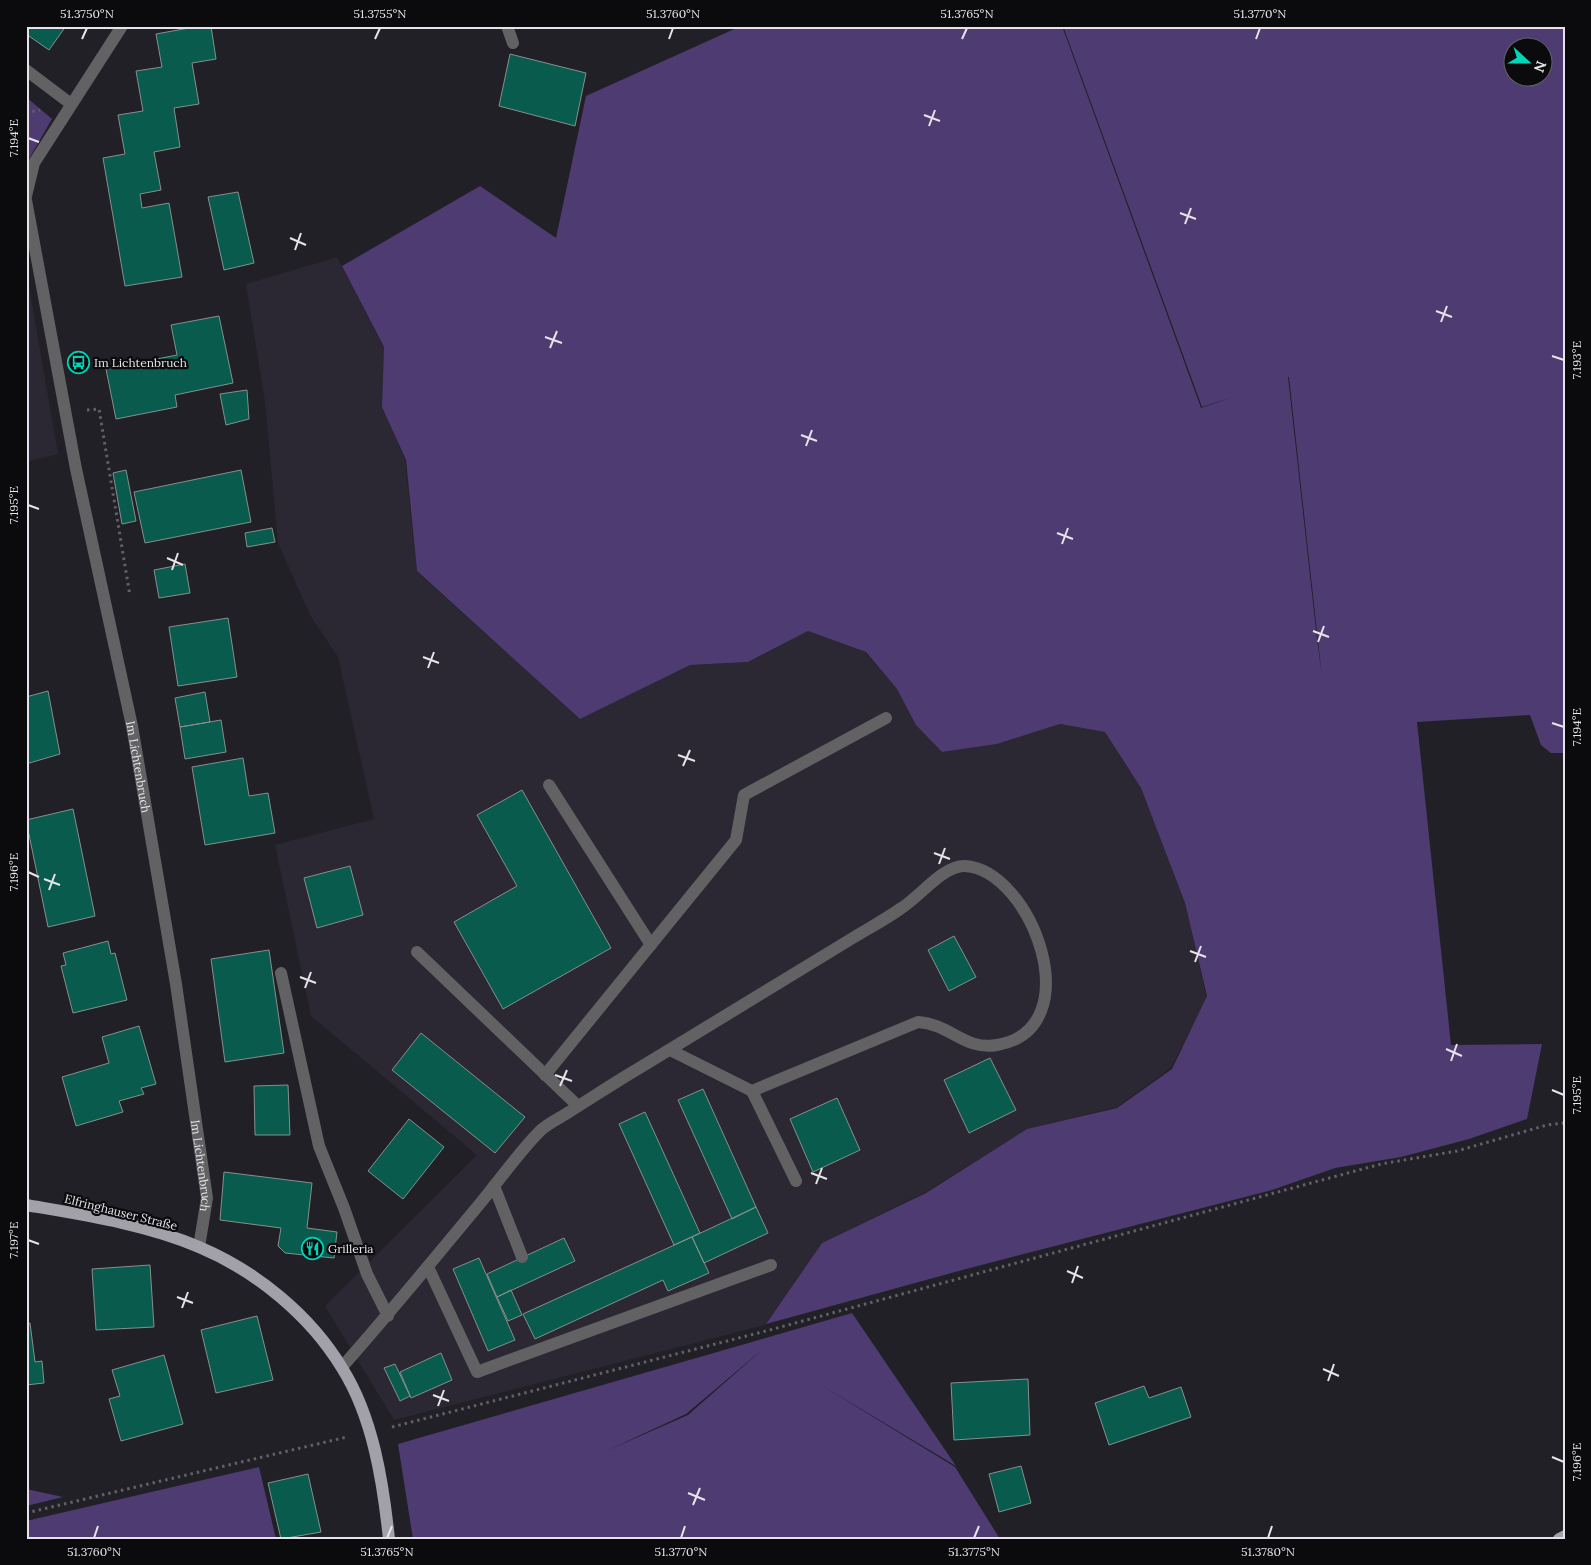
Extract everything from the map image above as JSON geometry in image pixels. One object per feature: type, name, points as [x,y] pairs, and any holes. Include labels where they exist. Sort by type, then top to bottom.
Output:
[{"type":"main road","name":"Elfringhauser Straße","points":[[26,1205],[87,1215],[142,1228],[199,1247],[232,1263],[270,1287],[307,1324],[342,1367],[358,1400],[370,1432],[387,1513],[389,1539]]},
{"type":"main road","points":[[1559,1539],[1565,1536]]},
{"type":"street","name":"Im Lichtenbruch","points":[[122,26],[34,164],[26,198],[76,469],[132,726],[176,984],[206,1198],[199,1247]]},
{"type":"street","points":[[508,26],[513,43]]},
{"type":"street","points":[[26,70],[71,104]]},
{"type":"street","points":[[545,1075],[736,840],[744,795],[886,718]]},
{"type":"street","points":[[549,785],[651,945]]},
{"type":"street","points":[[342,1367],[388,1316],[542,1129],[903,908],[953,867],[966,866],[984,871],[1013,895],[1036,935],[1045,962],[1047,983],[1045,1000],[1035,1024],[1018,1037],[1000,1045],[978,1047],[944,1027],[932,1023],[918,1022],[752,1091]]},
{"type":"street","points":[[417,952],[578,1106]]},
{"type":"street","points":[[281,973],[319,1146],[344,1208],[367,1274],[388,1316]]},
{"type":"street","points":[[670,1050],[752,1091],[796,1181]]},
{"type":"street","points":[[494,1186],[522,1257]]},
{"type":"street","points":[[428,1267],[477,1372],[770,1265]]},
{"type":"path","points":[[26,1513],[370,1432],[766,1331],[1381,1164],[1457,1150],[1547,1125],[1565,1123]]},
{"type":"shaded area","points":[[741,26],[1062,26],[1201,408],[1235,396],[1202,407],[1063,26],[1565,26],[1565,753],[1551,753],[1541,745],[1530,715],[1417,722],[1451,1045],[1542,1044],[1527,1119],[1469,1139],[1401,1157],[1335,1168],[1272,1190],[966,1269],[766,1324],[822,1243],[926,1193],[1027,1129],[1117,1108],[1172,1069],[1207,996],[1185,903],[1141,788],[1105,732],[1060,724],[997,744],[942,752],[916,725],[897,689],[866,652],[808,631],[748,662],[690,665],[580,719],[417,571],[406,460],[382,407],[384,347],[342,266],[480,186],[556,238],[586,96]],"holes":[[[1288,377],[1289,377],[1322,677]]]},
{"type":"shaded area","points":[[26,97],[52,119],[26,164]]},
{"type":"shaded area","points":[[337,257],[384,348],[383,407],[405,460],[417,572],[580,719],[689,665],[749,662],[808,631],[865,652],[897,689],[916,724],[942,752],[997,744],[1060,724],[1105,732],[1141,788],[1185,903],[1207,999],[1171,1068],[1117,1107],[1028,1129],[926,1192],[822,1243],[765,1325],[394,1420],[325,1306],[477,1155],[311,1016],[275,845],[374,819],[338,657],[310,615],[278,543],[265,402],[246,284]]},
{"type":"shaded area","points":[[26,269],[58,454],[26,462]]},
{"type":"shaded area","points":[[852,1313],[956,1466],[816,1382],[955,1467],[1000,1539],[413,1539],[398,1444]],"holes":[[[763,1349],[688,1415],[606,1451],[686,1414]]]},
{"type":"shaded area","points":[[259,1467],[276,1539],[26,1539],[26,1521]]},
{"type":"shaded area","points":[[26,1489],[63,1497],[26,1506]]},
{"type":"building","points":[[26,26],[66,26],[49,50],[26,34]]},
{"type":"building","points":[[200,26],[211,26],[216,59],[192,63],[199,104],[174,108],[180,147],[154,152],[161,190],[140,194],[142,208],[169,203],[182,277],[125,286],[103,158],[125,154],[118,115],[143,111],[136,71],[162,67],[156,34]]},
{"type":"building","points":[[510,54],[586,73],[575,126],[499,106]]},
{"type":"building","points":[[238,192],[254,263],[224,270],[208,197]]},
{"type":"building","points":[[219,316],[233,383],[175,395],[177,407],[116,419],[106,369],[177,355],[171,325]]},
{"type":"building","points":[[247,390],[249,419],[226,425],[220,394]]},
{"type":"building","points":[[126,470],[136,521],[122,524],[113,473]]},
{"type":"building","points":[[241,470],[251,522],[145,543],[134,492]]},
{"type":"building","points":[[272,528],[275,542],[247,547],[245,533]]},
{"type":"building","points":[[185,564],[190,593],[159,598],[154,570]]},
{"type":"building","points":[[228,618],[237,677],[178,686],[169,627]]},
{"type":"building","points":[[48,691],[60,754],[26,764],[26,697]]},
{"type":"building","points":[[205,692],[210,722],[180,727],[175,698]]},
{"type":"building","points":[[221,720],[226,752],[185,759],[180,727]]},
{"type":"building","points":[[243,758],[249,796],[268,793],[275,833],[205,845],[192,767]]},
{"type":"building","points":[[522,790],[611,948],[503,1009],[454,922],[517,886],[477,815]]},
{"type":"building","points":[[73,809],[95,916],[48,927],[26,820]]},
{"type":"building","points":[[350,866],[363,915],[317,928],[304,878]]},
{"type":"building","points":[[954,936],[976,977],[949,991],[928,950]]},
{"type":"building","points":[[108,941],[111,954],[115,953],[127,1000],[73,1013],[61,966],[66,965],[63,953]]},
{"type":"building","points":[[269,950],[284,1053],[225,1062],[211,959]]},
{"type":"building","points":[[139,1026],[156,1084],[141,1088],[144,1094],[119,1101],[123,1112],[76,1126],[62,1077],[109,1063],[102,1037]]},
{"type":"building","points":[[421,1033],[525,1117],[495,1153],[392,1070]]},
{"type":"building","points":[[990,1058],[1016,1110],[969,1133],[944,1080]]},
{"type":"building","points":[[288,1085],[290,1135],[255,1135],[254,1086]]},
{"type":"building","points":[[703,1089],[756,1207],[732,1219],[678,1100]]},
{"type":"building","points":[[837,1098],[860,1150],[813,1172],[790,1119]]},
{"type":"building","points":[[645,1112],[700,1233],[674,1245],[619,1124]]},
{"type":"building","points":[[409,1119],[444,1147],[403,1199],[368,1171]]},
{"type":"building","points":[[224,1172],[312,1183],[307,1228],[337,1232],[334,1258],[285,1253],[278,1246],[281,1228],[220,1220]]},
{"type":"building","points":[[756,1207],[768,1233],[704,1263],[692,1237]]},
{"type":"building","points":[[692,1237],[709,1273],[668,1291],[663,1280],[535,1339],[523,1314]]},
{"type":"building","points":[[564,1238],[575,1261],[497,1297],[487,1274]]},
{"type":"building","points":[[479,1258],[515,1340],[488,1351],[453,1269]]},
{"type":"building","points":[[150,1265],[154,1327],[96,1330],[92,1269]]},
{"type":"building","points":[[511,1290],[522,1315],[508,1321],[497,1297]]},
{"type":"building","points":[[257,1316],[273,1380],[216,1393],[201,1330]]},
{"type":"building","points":[[30,1323],[35,1362],[42,1361],[44,1383],[26,1385],[26,1324]]},
{"type":"building","points":[[441,1353],[452,1380],[411,1398],[400,1372]]},
{"type":"building","points":[[164,1355],[183,1424],[121,1441],[109,1399],[120,1396],[112,1370]]},
{"type":"building","points":[[395,1364],[410,1396],[400,1401],[384,1368]]},
{"type":"building","points":[[1028,1379],[1030,1435],[954,1440],[951,1383]]},
{"type":"building","points":[[1144,1386],[1149,1398],[1181,1387],[1191,1417],[1109,1445],[1095,1403]]},
{"type":"building","points":[[1021,1466],[1031,1503],[999,1512],[989,1474]]},
{"type":"building","points":[[308,1474],[321,1532],[281,1539],[268,1483]]},
{"type":"place","name":"Im Lichtenbruch","points":[[78,362]]},
{"type":"place","name":"Grilleria","points":[[312,1248]]}]
